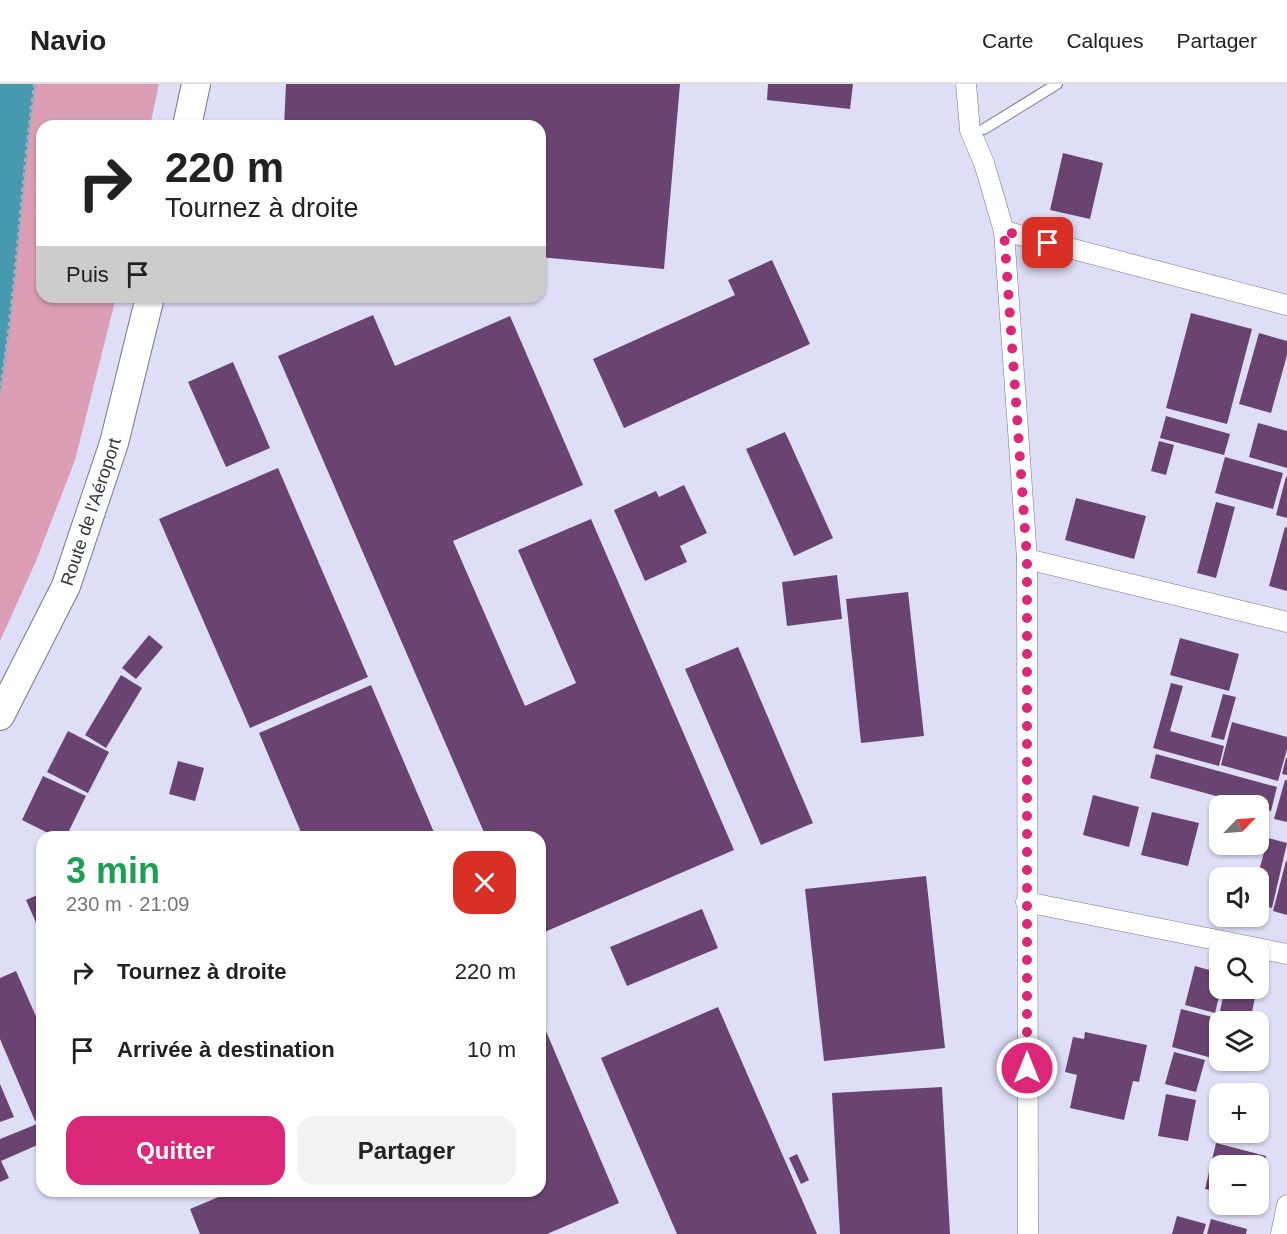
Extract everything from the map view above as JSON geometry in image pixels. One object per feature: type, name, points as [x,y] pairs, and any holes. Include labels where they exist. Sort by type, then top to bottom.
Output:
[{"type":"main road","points":[[188,120],[196,84]]},
{"type":"main road","name":"Route de l'Aéroport","points":[[0,716],[66,586],[114,443],[149,303]]},
{"type":"street","points":[[966,84],[970,130],[984,163],[1004,231],[1027,559],[1028,1234]]},
{"type":"street","points":[[1004,231],[1287,305]]},
{"type":"street","points":[[1027,559],[1287,622]]},
{"type":"street","points":[[1026,902],[1287,954]]},
{"type":"street","points":[[1281,1234],[1287,1205]]},
{"type":"lane","points":[[984,129],[1057,84]]},
{"type":"path","points":[[0,393],[8,347],[24,158],[35,84]]},
{"type":"shaded area","points":[[35,84],[159,84],[151,120],[36,120],[36,303],[114,303],[75,460],[36,561],[0,641],[0,393],[7,347],[25,158]]},
{"type":"water","points":[[0,84],[35,84],[11,316],[0,393]]},
{"type":"building","points":[[286,84],[680,84],[664,269],[546,258],[546,120],[284,120]]},
{"type":"building","points":[[768,84],[853,84],[850,109],[767,100]]},
{"type":"building","points":[[1063,153],[1103,163],[1090,219],[1050,210]]},
{"type":"building","points":[[772,260],[810,344],[624,428],[593,359],[735,295],[728,280]]},
{"type":"building","points":[[1191,313],[1252,329],[1227,424],[1166,408]]},
{"type":"building","points":[[373,315],[395,366],[510,316],[583,485],[453,541],[525,706],[576,683],[518,550],[591,519],[734,850],[546,931],[546,831],[483,831],[278,356]]},
{"type":"building","points":[[1259,333],[1287,341],[1287,355],[1271,413],[1239,404]]},
{"type":"building","points":[[233,362],[270,448],[226,467],[188,382]]},
{"type":"building","points":[[1166,416],[1230,434],[1224,455],[1160,438]]},
{"type":"building","points":[[1258,423],[1287,431],[1287,468],[1249,457]]},
{"type":"building","points":[[785,432],[833,538],[794,556],[746,449]]},
{"type":"building","points":[[1159,441],[1174,445],[1166,475],[1151,471]]},
{"type":"building","points":[[1225,457],[1283,473],[1273,509],[1215,493]]},
{"type":"building","points":[[278,468],[368,677],[250,728],[159,519]]},
{"type":"building","points":[[1287,477],[1287,518],[1276,515]]},
{"type":"building","points":[[684,485],[707,533],[680,546],[687,562],[645,581],[614,510],[656,491],[659,497]]},
{"type":"building","points":[[1076,498],[1146,516],[1134,559],[1065,540]]},
{"type":"building","points":[[1216,502],[1235,507],[1216,578],[1197,573]]},
{"type":"building","points":[[1285,527],[1287,528],[1287,591],[1269,586]]},
{"type":"building","points":[[837,575],[842,619],[787,626],[782,582]]},
{"type":"building","points":[[908,592],[924,736],[861,743],[846,599]]},
{"type":"building","points":[[149,635],[163,647],[136,679],[122,668]]},
{"type":"building","points":[[1180,638],[1239,654],[1229,691],[1170,675]]},
{"type":"building","points":[[738,647],[813,823],[761,845],[685,669]]},
{"type":"building","points":[[121,675],[142,688],[106,748],[85,735]]},
{"type":"building","points":[[1171,683],[1183,686],[1170,731],[1224,746],[1219,766],[1153,748]]},
{"type":"building","points":[[371,685],[433,831],[300,831],[259,733]]},
{"type":"building","points":[[1223,694],[1236,697],[1224,740],[1211,737]]},
{"type":"building","points":[[1232,722],[1287,737],[1287,749],[1278,781],[1221,765]]},
{"type":"building","points":[[68,731],[109,752],[88,793],[47,772]]},
{"type":"building","points":[[1156,754],[1277,787],[1271,811],[1269,810],[1269,795],[1212,795],[1150,778]]},
{"type":"building","points":[[1287,758],[1287,775],[1282,774]]},
{"type":"building","points":[[178,761],[204,768],[195,801],[169,794]]},
{"type":"building","points":[[43,776],[86,796],[69,831],[44,831],[22,820]]},
{"type":"building","points":[[1285,780],[1287,780],[1287,822],[1274,819]]},
{"type":"building","points":[[1093,795],[1139,807],[1129,847],[1083,835]]},
{"type":"building","points":[[1152,812],[1199,823],[1188,866],[1141,855]]},
{"type":"building","points":[[1269,838],[1287,843],[1272,908],[1269,907],[1269,867],[1260,867],[1263,855],[1269,855]]},
{"type":"building","points":[[1287,861],[1287,915],[1273,911]]},
{"type":"building","points":[[926,876],[945,1048],[824,1061],[805,889]]},
{"type":"building","points":[[36,896],[36,922],[26,900]]},
{"type":"building","points":[[702,909],[718,948],[627,986],[610,947]]},
{"type":"building","points":[[1195,966],[1209,970],[1209,999],[1218,999],[1215,1011],[1185,1005]]},
{"type":"building","points":[[16,971],[36,1016],[35,1121],[0,1039],[0,978]]},
{"type":"building","points":[[1223,999],[1255,999],[1252,1011],[1220,1011]]},
{"type":"building","points":[[718,1007],[817,1234],[677,1234],[601,1058]]},
{"type":"building","points":[[1181,1009],[1209,1016],[1209,1057],[1172,1047]]},
{"type":"building","points":[[546,1031],[619,1203],[547,1234],[200,1234],[190,1209],[219,1197],[546,1197]]},
{"type":"building","points":[[1085,1032],[1147,1045],[1139,1082],[1133,1081],[1124,1120],[1070,1108],[1077,1075],[1065,1072],[1073,1037],[1084,1039]]},
{"type":"building","points":[[1174,1052],[1205,1060],[1196,1092],[1165,1084]]},
{"type":"building","points":[[0,1084],[14,1117],[0,1122]]},
{"type":"building","points":[[942,1087],[950,1234],[840,1234],[832,1093]]},
{"type":"building","points":[[1166,1094],[1196,1100],[1188,1141],[1158,1136]]},
{"type":"building","points":[[36,1124],[36,1146],[1,1161],[9,1178],[0,1182],[0,1139]]},
{"type":"building","points":[[1216,1143],[1262,1155],[1213,1155]]},
{"type":"building","points":[[797,1154],[809,1180],[801,1184],[789,1158]]},
{"type":"building","points":[[1209,1172],[1209,1190],[1205,1189]]},
{"type":"building","points":[[1177,1216],[1206,1224],[1203,1234],[1172,1234]]},
{"type":"building","points":[[1211,1219],[1247,1229],[1246,1234],[1207,1234]]},
{"type":"route","points":[[1027,1068],[1027,559],[1004,231],[1048,243]]}]
